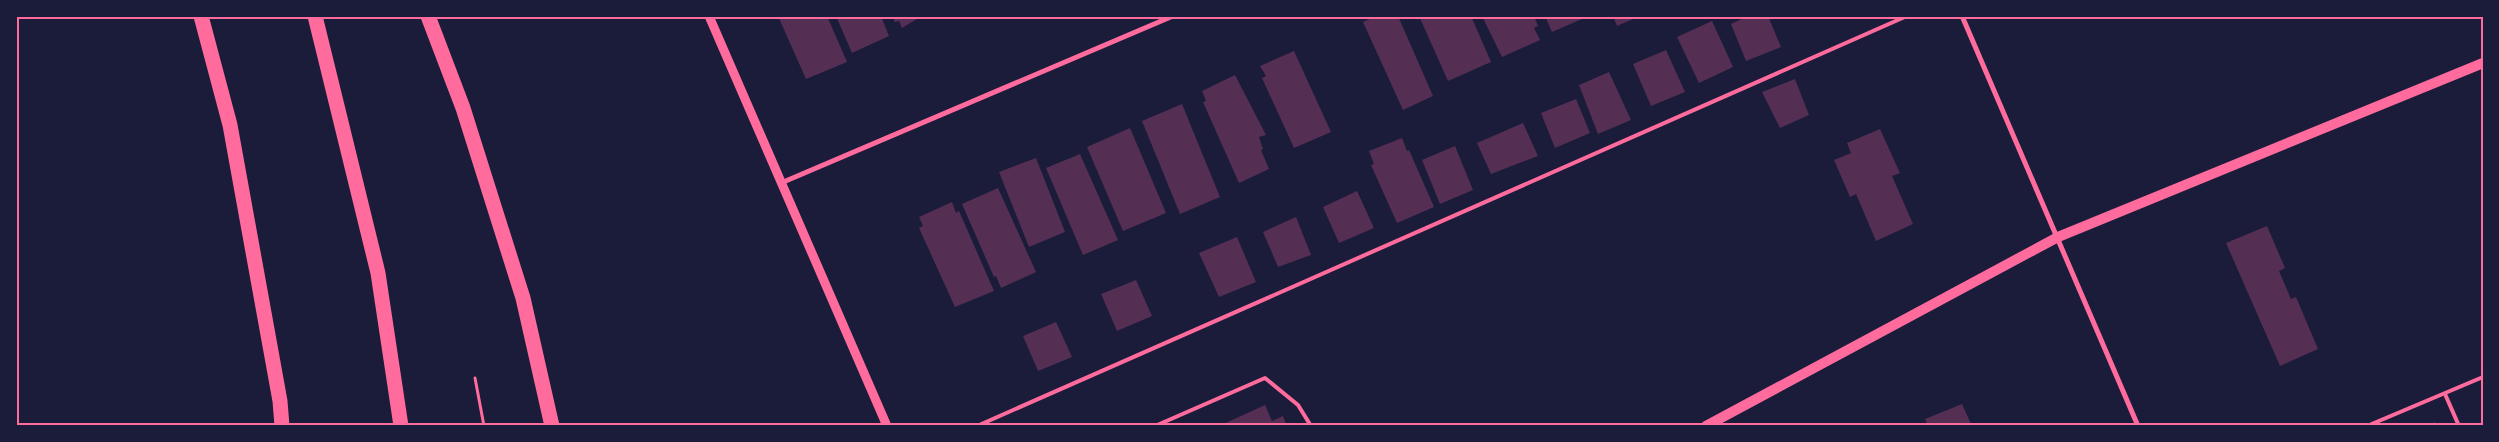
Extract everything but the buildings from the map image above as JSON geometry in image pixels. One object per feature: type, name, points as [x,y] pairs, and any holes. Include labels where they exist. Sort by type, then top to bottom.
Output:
[{"type":"highway","points":[[201,16],[230,125],[280,401],[282,426]]},
{"type":"highway","points":[[315,16],[378,273],[402,426]]},
{"type":"highway","points":[[428,16],[463,108],[523,298],[552,426]]},
{"type":"main road","points":[[1706,426],[2058,237],[2483,63]]},
{"type":"street","points":[[709,16],[887,426]]},
{"type":"street","points":[[781,183],[1173,16]]},
{"type":"street","points":[[1962,16],[2138,426]]},
{"type":"lane","points":[[978,426],[1907,16]]},
{"type":"lane","points":[[2367,426],[2483,377]]},
{"type":"lane","points":[[1155,426],[1265,378],[1298,405],[1310,426]]},
{"type":"lane","points":[[2445,394],[2459,426]]},
{"type":"path","points":[[476,378],[484,426]]}]
